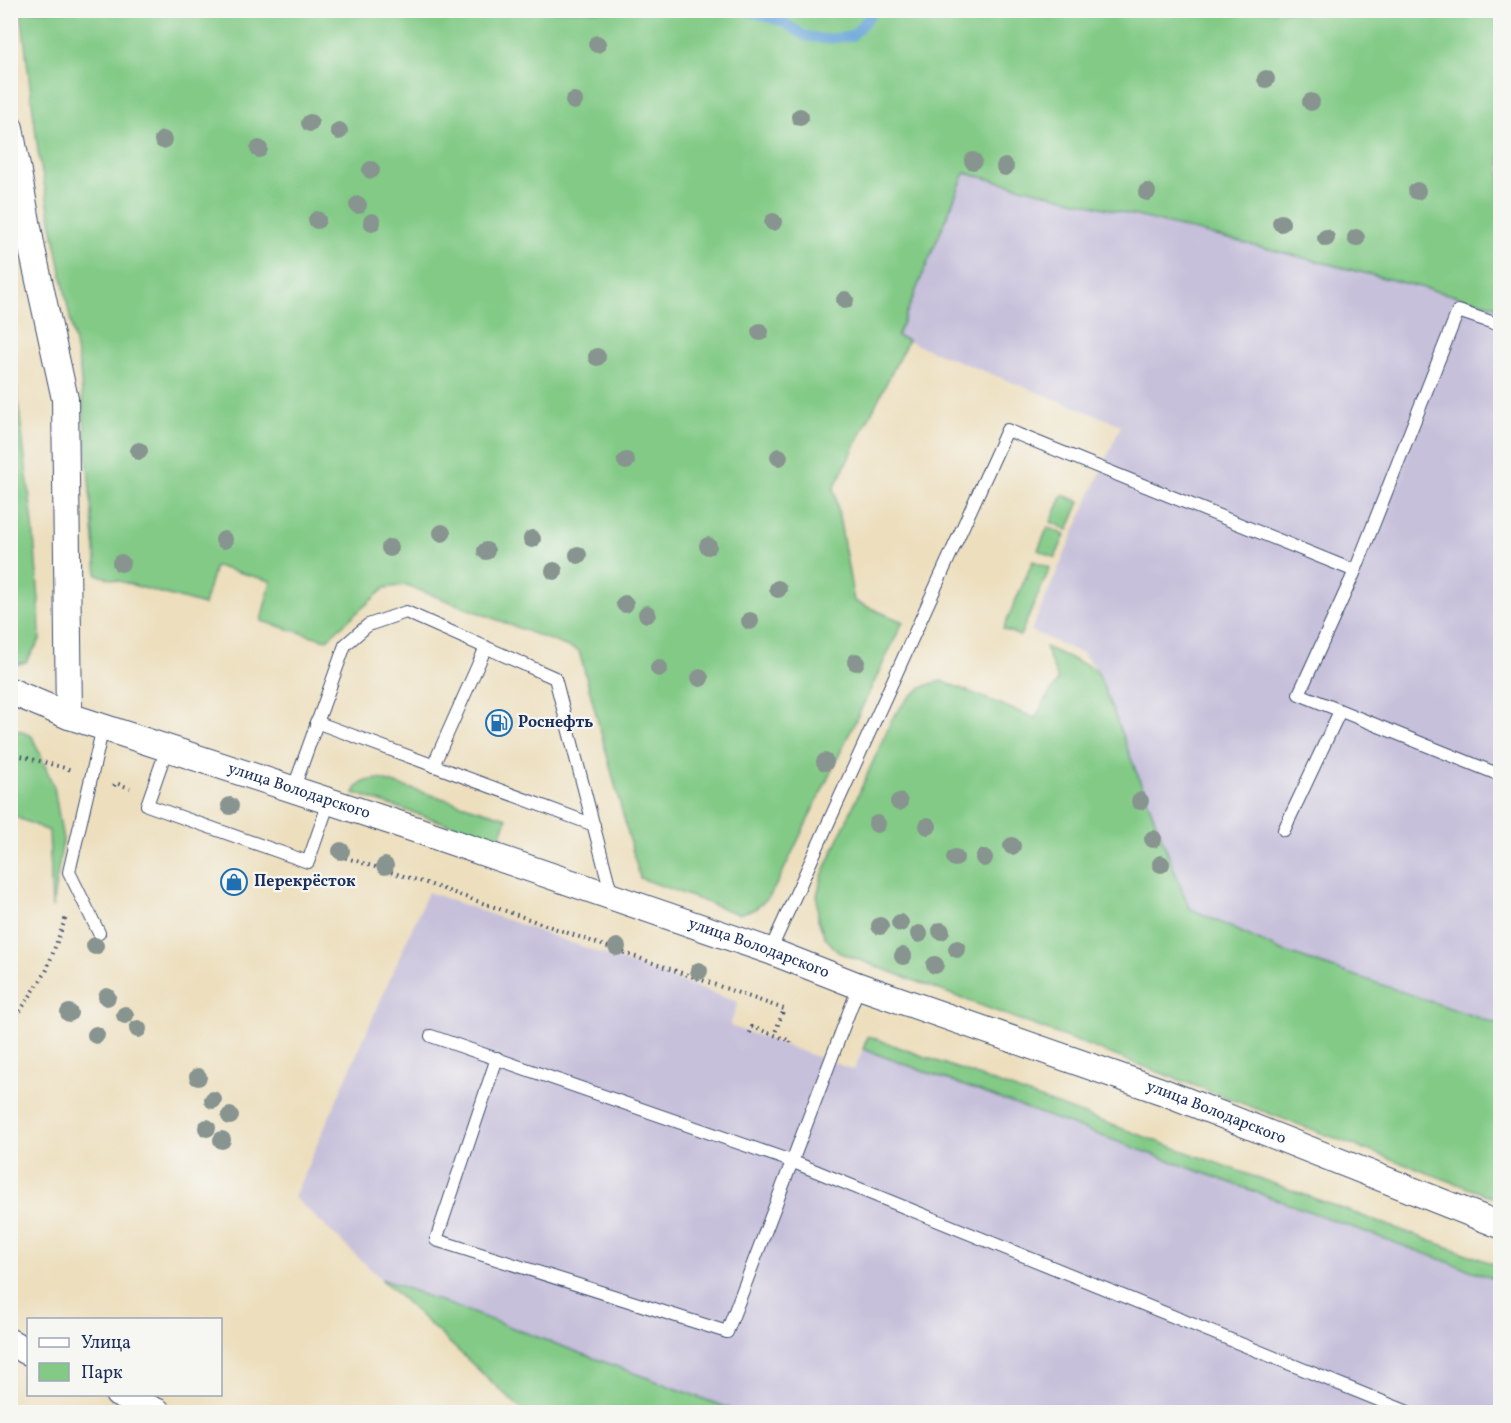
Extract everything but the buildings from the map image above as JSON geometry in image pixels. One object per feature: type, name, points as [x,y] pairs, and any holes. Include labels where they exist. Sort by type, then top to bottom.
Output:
[{"type":"street","points":[[10,128],[32,249],[65,399],[69,716]]},
{"type":"street","name":"улица Володарского","points":[[10,691],[69,716],[613,897],[770,951],[859,986],[1164,1092],[1500,1225]]},
{"type":"street","points":[[10,1342],[27,1351]]},
{"type":"street","points":[[120,1396],[158,1413]]},
{"type":"lane","points":[[1500,326],[1458,311],[1355,571],[1299,694],[1500,775]]},
{"type":"lane","points":[[770,951],[1007,430],[1355,571]]},
{"type":"lane","points":[[293,790],[345,645],[368,625],[406,612],[555,678],[613,897]]},
{"type":"lane","points":[[433,766],[486,647]]},
{"type":"lane","points":[[1284,830],[1340,711]]},
{"type":"lane","points":[[316,722],[594,825]]},
{"type":"lane","points":[[99,933],[69,872],[103,727]]},
{"type":"lane","points":[[167,748],[147,806],[308,862],[329,802]]},
{"type":"lane","points":[[497,1058],[436,1240],[727,1332],[859,986]]},
{"type":"lane","points":[[431,1036],[791,1161],[1405,1412]]},
{"type":"path","points":[[10,753],[150,795]]},
{"type":"path","points":[[112,793],[116,783]]},
{"type":"path","points":[[426,884],[784,1009],[774,1035]]},
{"type":"path","points":[[10,1026],[46,972],[77,889]]},
{"type":"path","points":[[750,1033],[752,1027],[791,1041],[789,1046]]},
{"type":"shaded area","points":[[965,173],[1500,307],[1500,1025],[1282,951],[1189,908],[1097,670],[1083,654],[1031,631],[1121,425],[897,337]]},
{"type":"shaded area","points":[[428,892],[738,1002],[730,1026],[854,1070],[863,1049],[1500,1281],[1500,1412],[739,1412],[381,1279],[294,1197]]},
{"type":"green space","points":[[21,11],[1500,11],[1500,307],[965,173],[897,336],[908,340],[834,488],[854,601],[903,622],[779,880],[769,897],[755,909],[738,914],[640,878],[579,651],[406,585],[385,588],[326,640],[261,621],[271,581],[215,566],[204,605],[97,575],[80,370],[38,152]]},
{"type":"green space","points":[[11,344],[33,524],[40,640],[26,662],[11,666]]},
{"type":"green space","points":[[1063,495],[1080,502],[1068,530],[1051,522]]},
{"type":"green space","points":[[1048,527],[1065,535],[1055,558],[1038,550]]},
{"type":"green space","points":[[1033,561],[1050,568],[1020,636],[1003,629]]},
{"type":"green space","points":[[1045,647],[1097,670],[1189,908],[1282,951],[1500,1025],[1500,1200],[838,952],[825,937],[818,920],[817,896],[822,876],[897,712],[919,690],[942,681],[1035,718],[1058,680]]},
{"type":"green space","points":[[10,727],[32,736],[54,787],[63,840],[52,908],[49,831],[11,815]]},
{"type":"green space","points":[[379,779],[507,818],[499,841],[354,793],[361,784]]},
{"type":"green space","points":[[868,1036],[1500,1266],[1500,1281],[863,1049]]},
{"type":"green space","points":[[381,1279],[739,1412],[524,1412]]},
{"type":"waterway","points":[[745,10],[783,22],[805,36],[825,39],[852,36],[875,10]]},
{"type":"place","name":"Роснефть","points":[[499,723]]},
{"type":"place","name":"Перекрёсток","points":[[234,882]]}]
